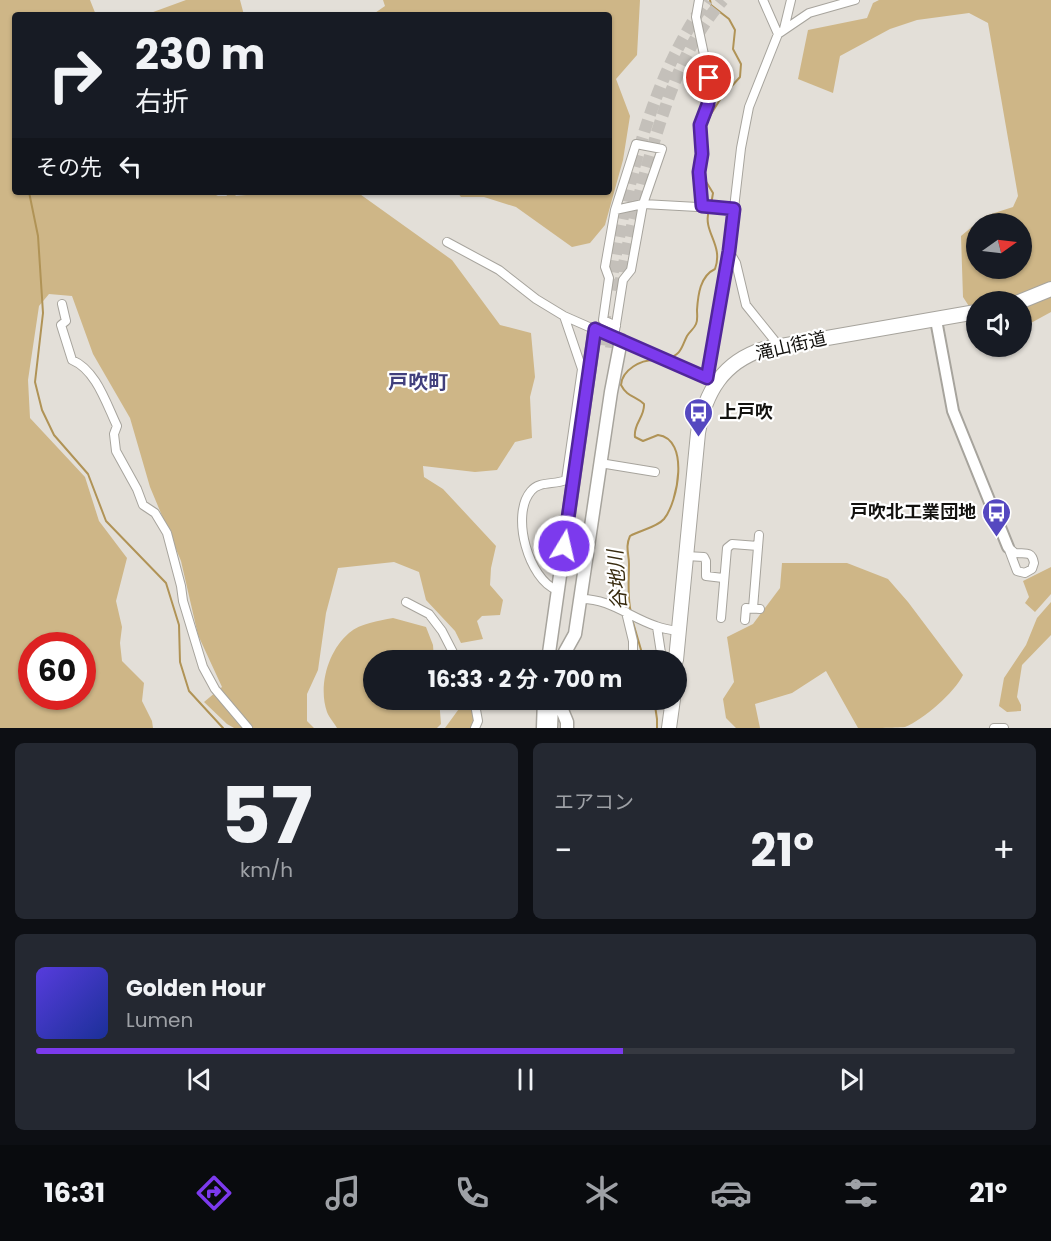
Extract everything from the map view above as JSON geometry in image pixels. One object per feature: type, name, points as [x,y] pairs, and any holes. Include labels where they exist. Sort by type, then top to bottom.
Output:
[{"type":"highway","points":[[1032,297],[1051,289]]},
{"type":"highway","name":"滝山街道","points":[[677,650],[698,433],[712,380],[759,350],[966,314]]},
{"type":"highway","points":[[669,728],[671,710]]},
{"type":"main road","points":[[549,650],[570,480],[595,329]]},
{"type":"main road","points":[[566,650],[575,634],[600,463],[612,342]]},
{"type":"main road","points":[[563,650],[612,342]]},
{"type":"main road","points":[[543,728],[544,710]]},
{"type":"main road","points":[[551,728],[556,710]]},
{"type":"main road","points":[[558,710],[559,728]]},
{"type":"main road","points":[[562,710],[567,728]]},
{"type":"street","points":[[699,0],[696,17],[709,78],[708,104],[700,125],[702,154],[699,172],[702,206]]},
{"type":"street","points":[[763,0],[781,31]]},
{"type":"street","points":[[447,242],[499,270],[564,316],[595,329],[612,342],[661,358],[712,380],[741,148],[749,107],[781,31],[791,0]]},
{"type":"street","points":[[781,31],[809,13],[855,0]]},
{"type":"street","points":[[612,342],[616,326],[623,280],[631,270],[643,204],[662,149],[636,144],[615,210],[605,267],[609,278],[603,320],[616,326]]},
{"type":"street","points":[[615,210],[643,204],[734,209]]},
{"type":"street","points":[[729,251],[736,262],[746,305],[779,346]]},
{"type":"street","points":[[62,304],[66,321],[61,325],[72,360],[79,362],[98,385],[117,426],[114,434],[116,451],[137,489],[142,506],[155,513],[167,533],[185,610],[203,667],[215,689],[248,728]]},
{"type":"street","points":[[558,590],[549,587],[529,555],[521,518],[527,496],[533,488],[570,480],[582,369],[564,316]]},
{"type":"street","points":[[936,320],[953,411],[1008,547]]},
{"type":"street","points":[[600,463],[655,472]]},
{"type":"street","points":[[745,620],[746,608],[757,609],[759,535]]},
{"type":"street","points":[[721,618],[723,578],[728,546],[732,544],[758,546]]},
{"type":"street","points":[[686,555],[704,557],[706,576],[723,578]]},
{"type":"street","points":[[580,599],[604,602],[657,627],[679,631]]},
{"type":"street","points":[[406,602],[429,614],[442,631],[452,650]]},
{"type":"street","points":[[627,612],[633,650]]},
{"type":"street","points":[[657,627],[661,650]]},
{"type":"street","points":[[475,728],[478,721],[476,710]]},
{"type":"street","points":[[994,728],[1004,728]]},
{"type":"shaded area","points":[[0,0],[90,0],[95,12],[12,12],[12,195],[361,195],[452,260],[500,325],[531,333],[535,377],[530,397],[532,438],[515,442],[497,470],[475,472],[423,466],[424,477],[443,489],[496,546],[490,585],[503,600],[500,615],[482,616],[477,621],[483,639],[461,643],[455,631],[426,600],[419,572],[394,562],[338,568],[326,613],[318,670],[307,694],[307,721],[314,728],[234,728],[204,702],[222,687],[198,635],[181,561],[150,487],[130,418],[93,354],[72,296],[49,294],[39,306],[28,380],[30,418],[85,477],[99,521],[127,558],[116,601],[122,627],[120,643],[122,661],[144,683],[142,701],[153,728],[0,728]]},
{"type":"shaded area","points":[[186,0],[240,0],[243,12],[153,12]]},
{"type":"shaded area","points":[[383,0],[640,0],[637,55],[616,79],[630,116],[623,160],[605,225],[590,243],[572,247],[516,207],[484,197],[461,197],[459,195],[612,195],[612,12],[376,12],[385,6]]},
{"type":"shaded area","points":[[879,0],[1051,0],[1051,312],[1032,322],[1032,291],[966,291],[966,302],[963,297],[961,236],[966,232],[966,279],[1032,279],[1032,213],[994,213],[1013,207],[1018,196],[988,23],[969,13],[917,20],[890,29],[840,56],[833,93],[798,79],[808,30],[867,18],[873,3]]},
{"type":"shaded area","points":[[782,563],[847,563],[888,579],[963,675],[959,682],[929,712],[905,727],[858,728],[826,671],[792,693],[755,704],[760,728],[736,728],[726,718],[723,699],[734,682],[727,637],[753,624],[780,588]]},
{"type":"shaded area","points":[[1051,567],[1051,594],[1035,612],[1025,603],[1029,597],[1023,581]]},
{"type":"shaded area","points":[[1051,602],[1051,635],[1022,665],[1017,697],[1021,711],[1007,712],[999,706],[1004,678],[1026,645],[1037,618]]},
{"type":"shaded area","points":[[393,618],[426,627],[433,650],[363,650],[363,710],[440,710],[441,724],[437,728],[337,728],[328,714],[324,702],[324,680],[330,659],[335,649],[349,633],[370,623]]},
{"type":"shaded area","points":[[458,710],[473,710],[472,728],[445,728]]},
{"type":"waterway","name":"谷地川","points":[[703,131],[721,98],[740,77],[741,64],[733,49],[735,30],[729,19],[711,5],[710,0]]},
{"type":"waterway","name":"谷地川","points":[[702,175],[713,193],[711,205]]},
{"type":"waterway","points":[[30,195],[38,236],[43,313],[35,382],[42,410],[54,435],[88,474],[106,521],[166,583],[179,625],[180,662],[189,691],[223,728]]},
{"type":"waterway","name":"谷地川","points":[[667,359],[678,353],[695,326],[701,286],[706,276],[715,269],[717,252],[708,225],[709,210]]},
{"type":"waterway","name":"谷地川","points":[[631,613],[627,547],[630,536],[657,525],[664,519],[677,486],[678,459],[674,447],[668,439],[658,435],[643,441],[635,437],[644,404],[626,392],[621,385],[625,375],[633,366],[644,361],[656,360]]},
{"type":"waterway","name":"谷地川","points":[[632,619],[641,650]]},
{"type":"waterway","name":"谷地川","points":[[656,710],[657,728]]},
{"type":"tunnel","points":[[610,290],[623,214],[642,139],[654,103],[686,33],[707,0]]},
{"type":"tunnel","points":[[619,290],[632,224],[667,101],[694,41],[723,0]]},
{"type":"tunnel","points":[[601,345],[606,310]]},
{"type":"tunnel","points":[[611,348],[614,325]]},
{"type":"place","name":"上戸吹","points":[[698,438]]},
{"type":"place","name":"戸吹北工業団地","points":[[997,538]]},
{"type":"district","name":"戸吹町","points":[[418,382]]},
{"type":"route","points":[[564,546],[595,329],[707,378],[734,209],[702,206],[699,172],[702,154],[700,125],[708,104],[709,78]]}]
